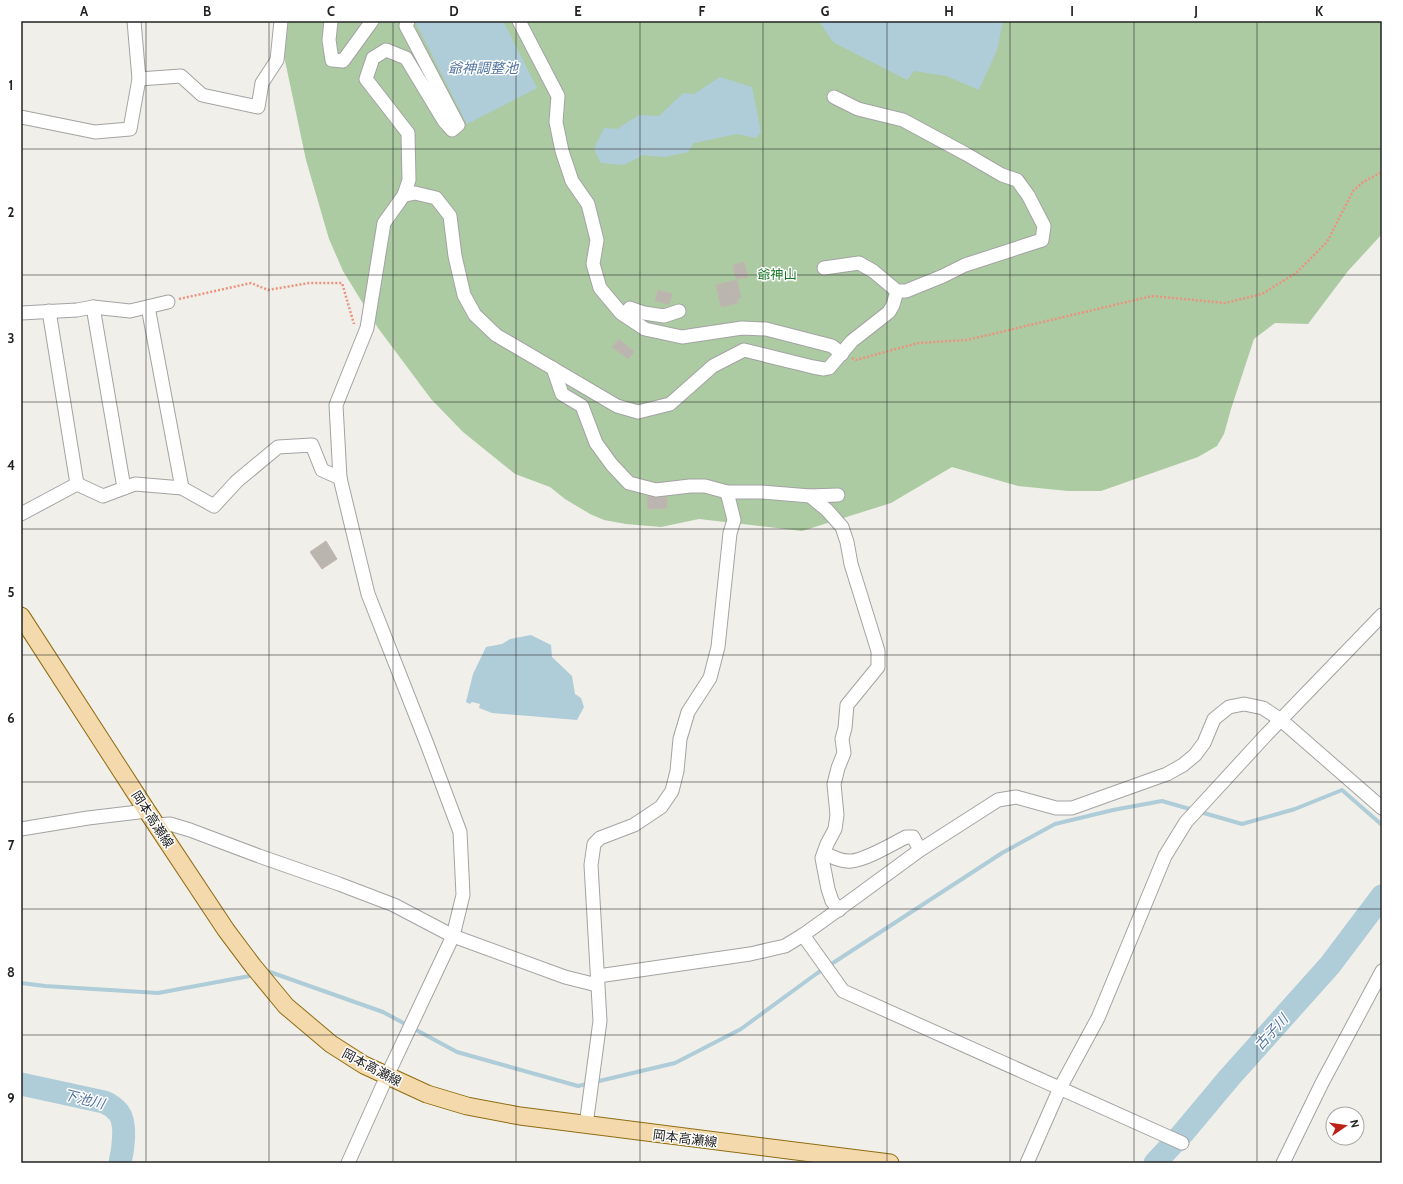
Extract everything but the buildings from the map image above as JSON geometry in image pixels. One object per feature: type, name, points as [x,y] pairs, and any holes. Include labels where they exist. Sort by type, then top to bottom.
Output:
[{"type":"main road","name":"岡本高瀬線","points":[[21,616],[152,818],[252,966],[286,1006],[331,1044],[364,1065],[427,1094],[467,1106],[520,1116],[890,1163]]},
{"type":"street","points":[[21,117],[95,132],[130,129],[139,79],[134,21]]},
{"type":"street","points":[[139,79],[181,76],[202,96],[258,107],[262,82],[277,60],[281,21]]},
{"type":"street","points":[[331,21],[329,40],[332,60],[343,61],[372,21]]},
{"type":"street","points":[[348,1163],[453,936],[463,895],[460,832],[368,594],[340,478],[336,405],[367,328],[384,223],[404,195],[409,180],[408,133],[366,79],[373,58],[386,50],[406,58],[444,121],[452,130],[458,125],[406,26],[408,21]]},
{"type":"street","points":[[519,21],[558,96],[556,122],[562,151],[572,181],[588,204],[597,240],[593,264],[600,288],[624,315],[645,330],[682,338],[742,328],[766,329],[832,346],[842,354]]},
{"type":"street","points":[[824,268],[859,263],[873,271],[897,291],[906,291],[965,265],[1042,240],[1044,226],[1028,195],[1017,180],[1002,175],[903,120],[858,109],[834,98]]},
{"type":"street","points":[[404,195],[415,193],[436,198],[450,216],[455,256],[464,295],[475,315],[496,335],[617,406],[638,412],[670,404],[713,366],[744,350],[829,368],[852,342],[889,312],[897,291]]},
{"type":"street","points":[[21,313],[93,307],[130,311],[168,302]]},
{"type":"street","points":[[148,306],[182,488]]},
{"type":"street","points":[[93,307],[124,488]]},
{"type":"street","points":[[624,315],[630,308],[644,313],[664,316],[679,311]]},
{"type":"street","points":[[49,311],[78,484]]},
{"type":"street","points":[[553,368],[562,394],[582,406],[596,443],[612,465],[629,483],[656,490],[690,486],[705,486],[727,492],[761,492],[810,496],[838,495]]},
{"type":"street","points":[[78,484],[103,496],[135,484],[182,488],[214,506],[237,480],[278,447],[312,445],[322,470],[340,478]]},
{"type":"street","points":[[21,514],[78,484]]},
{"type":"street","points":[[586,1125],[600,1021],[591,865],[594,844],[600,838],[634,825],[661,807],[672,791],[677,771],[680,740],[688,712],[710,678],[718,647],[730,533],[734,520],[727,492]]},
{"type":"street","points":[[810,496],[827,510],[842,527],[847,542],[851,564],[878,652],[878,667],[847,705],[845,728],[842,738],[844,753],[834,784],[837,815],[835,829],[822,858],[828,889],[832,901],[839,910]]},
{"type":"street","points":[[1027,1163],[1060,1088],[1098,1018],[1165,856],[1186,822],[1266,735],[1382,615]]},
{"type":"street","points":[[21,829],[88,818],[152,818],[190,830],[394,905],[453,936],[578,981],[597,981],[750,954],[785,946],[803,936],[920,850],[998,800],[1016,798],[1056,808],[1072,808],[1168,774],[1183,765],[1195,755],[1204,743],[1214,719],[1229,707],[1244,704],[1263,708],[1281,720],[1382,808]]},
{"type":"street","points":[[824,853],[835,858],[851,861],[862,858],[906,837],[913,837],[920,850]]},
{"type":"street","points":[[803,936],[843,991],[1182,1143]]},
{"type":"street","points":[[1283,1163],[1322,1083],[1382,971]]},
{"type":"path","points":[[842,354],[856,360],[918,343],[967,340],[1152,296],[1225,303],[1262,294],[1296,272],[1328,242],[1353,191],[1363,182],[1382,172]]},
{"type":"path","points":[[168,302],[251,283],[268,290],[309,283],[342,283],[355,326],[367,328]]},
{"type":"green space","name":"爺神山","points":[[280,21],[1382,21],[1382,234],[1348,271],[1308,324],[1275,323],[1254,339],[1224,434],[1217,446],[1198,457],[1101,491],[1068,491],[1018,486],[952,467],[891,503],[802,531],[699,519],[661,527],[626,524],[604,520],[590,514],[565,499],[550,487],[515,474],[463,432],[431,399],[378,328],[343,271],[329,239],[306,160],[284,56]]},
{"type":"water","name":"爺神調整池","points":[[415,21],[503,21],[537,88],[467,124]]},
{"type":"water","points":[[819,21],[1003,21],[997,50],[979,90],[946,76],[914,71],[907,80],[833,42]]},
{"type":"water","points":[[720,77],[752,87],[761,132],[756,138],[737,134],[694,143],[688,152],[665,157],[643,155],[624,165],[601,163],[594,149],[604,128],[617,129],[639,115],[659,116],[683,93],[694,94]]},
{"type":"water","points":[[531,635],[551,645],[552,657],[572,676],[575,694],[581,698],[584,707],[577,720],[492,713],[479,708],[480,704],[472,702],[470,704],[466,702],[473,674],[486,647],[502,644],[510,639]]},
{"type":"waterway","points":[[265,973],[270,972],[383,1012],[457,1052],[578,1086],[675,1063],[741,1029],[816,974],[1002,853],[1055,824],[1113,810],[1162,801],[1242,824],[1295,809],[1342,790],[1382,825]]},
{"type":"waterway","name":"古子川","points":[[1155,1163],[1330,965],[1382,896]]},
{"type":"waterway","points":[[21,983],[45,986],[158,993],[255,975]]},
{"type":"waterway","name":"下池川","points":[[21,1084],[104,1102],[114,1108],[119,1113],[124,1130],[120,1163]]}]
